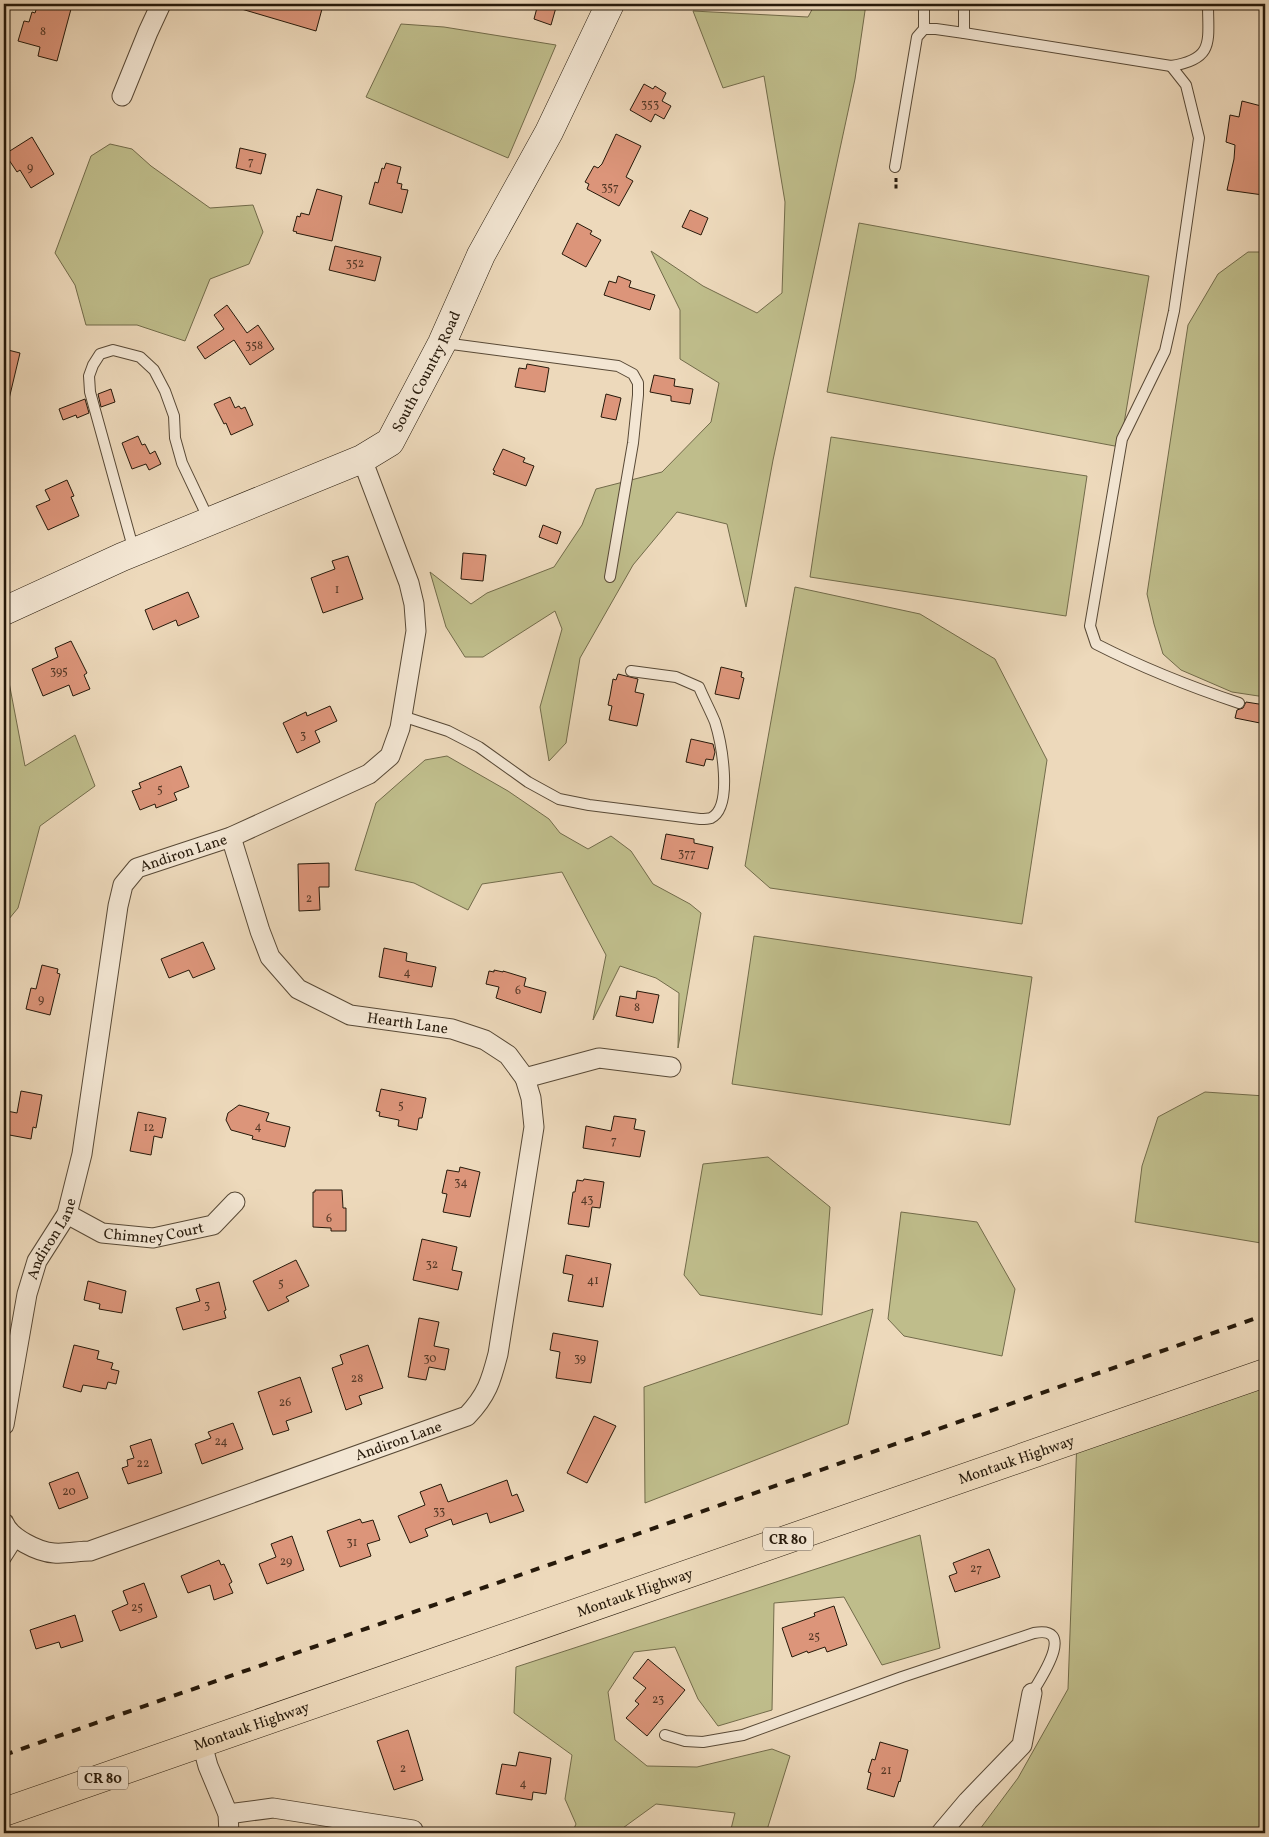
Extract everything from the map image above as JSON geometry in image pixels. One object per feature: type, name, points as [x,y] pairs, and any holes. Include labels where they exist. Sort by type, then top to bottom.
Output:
[{"type":"main road","name":"South Country Road","points":[[4,611],[135,552],[362,459],[390,442],[442,343],[481,255],[549,132],[610,4]]},
{"type":"main road","name":"Montauk Highway","points":[[4,1812],[1265,1372]]},
{"type":"street","points":[[122,96],[161,4]]},
{"type":"street","name":"Andiron Lane","points":[[4,1425],[27,1294],[37,1261],[67,1214],[82,1154],[118,906],[123,885],[137,868],[231,837],[369,774],[390,756],[400,728],[416,630],[414,604],[409,583],[362,459]]},
{"type":"street","name":"Hearth Lane","points":[[231,837],[270,957],[298,989],[350,1016],[452,1028],[485,1040],[508,1055],[525,1078]]},
{"type":"street","points":[[525,1078],[599,1058],[671,1067]]},
{"type":"street","name":"Andiron Lane","points":[[4,1523],[6,1529],[26,1545],[52,1553],[90,1550],[467,1416],[481,1401],[492,1379],[498,1354],[534,1127],[531,1098],[525,1078]]},
{"type":"street","name":"Chimney Court","points":[[67,1214],[102,1233],[153,1238],[213,1225],[235,1202]]},
{"type":"street","points":[[941,1833],[968,1801],[1022,1746],[1032,1693]]},
{"type":"street","points":[[202,1744],[208,1766],[228,1814],[229,1833]]},
{"type":"street","points":[[228,1814],[273,1808],[413,1830]]},
{"type":"lane","points":[[896,167],[917,37],[924,29],[924,4]]},
{"type":"lane","points":[[964,4],[964,33]]},
{"type":"lane","points":[[924,29],[964,33],[1171,66],[1186,63],[1200,57],[1207,45],[1208,4]]},
{"type":"lane","points":[[1171,66],[1186,85],[1199,138],[1174,311],[1165,351],[1122,439],[1090,626],[1096,644],[1114,654],[1239,703]]},
{"type":"lane","points":[[442,343],[618,366],[633,374],[638,383],[638,395],[633,443],[610,577]]},
{"type":"lane","points":[[135,552],[90,392],[89,376],[100,354],[113,350],[125,352],[140,357],[154,370],[165,391],[174,416],[175,438],[182,463],[209,521]]},
{"type":"lane","points":[[402,716],[448,731],[479,747],[528,782],[559,798],[588,805],[700,819],[711,818],[719,811],[723,797],[724,764],[715,723],[699,687],[676,677],[631,671]]},
{"type":"lane","points":[[4,1561],[18,1539]]},
{"type":"lane","points":[[665,1736],[703,1742],[743,1735],[912,1674],[1045,1631],[1052,1635],[1055,1641],[1054,1649],[1047,1669],[1032,1693]]},
{"type":"shaded area","points":[[815,4],[866,4],[855,79],[773,460],[746,607],[727,524],[677,512],[633,565],[580,658],[566,743],[549,761],[540,707],[562,629],[555,611],[483,657],[465,657],[446,627],[430,572],[471,604],[487,593],[554,567],[582,525],[596,489],[662,472],[711,422],[719,383],[680,359],[680,310],[651,251],[703,286],[757,313],[782,293],[785,202],[764,76],[723,88],[693,11],[808,17]]},
{"type":"shaded area","points":[[401,24],[444,27],[556,45],[508,158],[366,97]]},
{"type":"shaded area","points":[[110,144],[132,149],[151,166],[210,208],[253,205],[263,232],[249,264],[210,279],[185,341],[137,325],[86,325],[75,285],[55,253],[91,156]]},
{"type":"shaded area","points":[[859,223],[1149,276],[1120,447],[827,392]]},
{"type":"shaded area","points":[[1248,252],[1265,252],[1265,697],[1232,692],[1181,670],[1163,654],[1147,594],[1188,325],[1218,274]]},
{"type":"shaded area","points":[[831,437],[1087,476],[1066,616],[810,577]]},
{"type":"shaded area","points":[[795,587],[920,614],[995,659],[1047,760],[1022,924],[770,888],[745,866]]},
{"type":"shaded area","points":[[8,677],[25,766],[75,735],[95,786],[40,826],[18,908],[4,925],[4,704]]},
{"type":"shaded area","points":[[447,756],[508,791],[549,819],[560,833],[588,849],[611,836],[631,851],[653,884],[690,904],[701,913],[678,1048],[679,993],[656,978],[620,966],[593,1020],[606,955],[562,872],[482,884],[468,910],[414,883],[355,870],[376,803],[425,760]]},
{"type":"shaded area","points":[[754,936],[1032,977],[1010,1125],[732,1084]]},
{"type":"shaded area","points":[[1205,1092],[1265,1096],[1265,1240],[1261,1243],[1135,1222],[1142,1166],[1158,1117]]},
{"type":"shaded area","points":[[768,1157],[830,1207],[822,1315],[700,1295],[684,1275],[703,1164]]},
{"type":"shaded area","points":[[901,1212],[977,1222],[1015,1289],[1002,1356],[904,1336],[888,1319]]},
{"type":"shaded area","points":[[873,1309],[848,1424],[645,1503],[644,1387]]},
{"type":"shaded area","points":[[1265,1373],[1265,1833],[977,1833],[1018,1778],[1068,1689],[1077,1438]]},
{"type":"shaded area","points":[[920,1535],[940,1648],[882,1665],[844,1597],[774,1603],[772,1710],[718,1726],[698,1699],[675,1647],[634,1652],[608,1692],[615,1740],[647,1766],[697,1767],[772,1749],[790,1756],[766,1833],[730,1833],[735,1813],[656,1804],[616,1833],[572,1833],[576,1824],[565,1799],[572,1755],[514,1713],[516,1667]]},
{"type":"building","points":[[38,4],[51,4],[71,9],[57,61],[38,56],[40,47],[18,41],[24,21],[29,22],[32,12],[35,13]]},
{"type":"building","points":[[238,4],[302,4],[322,9],[316,31],[238,8]]},
{"type":"building","points":[[538,4],[557,4],[551,25],[534,19]]},
{"type":"building","points":[[644,84],[653,89],[655,86],[666,93],[662,101],[671,106],[664,119],[655,114],[651,122],[630,110]]},
{"type":"building","points":[[1242,101],[1265,107],[1265,183],[1263,195],[1227,190],[1235,145],[1226,142],[1230,115],[1239,117]]},
{"type":"building","points":[[616,134],[641,146],[626,177],[633,181],[619,206],[587,189],[589,184],[585,182],[594,166],[598,168],[602,164]]},
{"type":"building","points":[[32,137],[54,174],[31,188],[20,170],[17,172],[5,154]]},
{"type":"building","points":[[240,148],[266,154],[261,174],[236,168]]},
{"type":"building","points":[[386,163],[401,167],[397,183],[402,184],[401,189],[408,190],[402,213],[369,204],[375,182],[378,183],[382,168],[384,169]]},
{"type":"building","points":[[317,189],[342,196],[332,241],[293,231],[297,216],[300,217],[301,213],[309,215]]},
{"type":"building","points":[[690,210],[708,218],[701,235],[682,227]]},
{"type":"building","points":[[577,223],[592,231],[590,234],[601,240],[586,267],[562,254]]},
{"type":"building","points":[[335,246],[381,257],[375,281],[329,270]]},
{"type":"building","points":[[618,276],[631,281],[629,287],[655,295],[650,310],[604,295],[609,281],[616,283]]},
{"type":"building","points":[[227,305],[247,333],[258,325],[274,349],[250,365],[234,340],[205,359],[197,347],[224,329],[214,315]]},
{"type":"building","points":[[4,349],[20,353],[9,399],[4,399]]},
{"type":"building","points":[[527,364],[549,368],[545,392],[515,387],[519,368],[526,369]]},
{"type":"building","points":[[654,375],[675,379],[674,386],[693,389],[690,404],[671,401],[671,396],[650,392]]},
{"type":"building","points":[[111,389],[115,402],[101,407],[98,394]]},
{"type":"building","points":[[606,394],[621,398],[616,420],[601,417]]},
{"type":"building","points":[[230,397],[235,408],[239,406],[241,409],[245,407],[253,425],[231,435],[214,404]]},
{"type":"building","points":[[85,399],[89,413],[77,418],[76,415],[63,420],[59,409]]},
{"type":"building","points":[[138,436],[142,445],[145,444],[150,454],[155,451],[161,464],[149,470],[146,464],[132,469],[122,443]]},
{"type":"building","points":[[503,449],[525,458],[523,462],[534,466],[526,486],[493,474]]},
{"type":"building","points":[[67,480],[74,496],[71,497],[79,516],[48,530],[36,506],[50,500],[45,490]]},
{"type":"building","points":[[543,525],[561,532],[557,544],[539,537]]},
{"type":"building","points":[[463,553],[486,555],[483,581],[461,579]]},
{"type":"building","points":[[348,556],[363,599],[323,613],[311,578],[335,569],[332,561]]},
{"type":"building","points":[[188,592],[199,617],[178,626],[176,620],[153,630],[145,610]]},
{"type":"building","points":[[71,641],[87,673],[84,675],[90,689],[73,696],[69,685],[43,696],[32,669],[58,657],[55,648]]},
{"type":"building","points":[[721,667],[742,672],[741,677],[744,678],[739,699],[715,694]]},
{"type":"building","points":[[618,674],[638,679],[635,692],[644,694],[637,726],[609,720],[612,706],[608,705],[613,679],[616,680]]},
{"type":"building","points":[[1246,702],[1265,705],[1265,724],[1235,718],[1237,710],[1243,708]]},
{"type":"building","points":[[330,706],[337,721],[315,731],[320,742],[297,753],[283,723],[306,712],[307,716]]},
{"type":"building","points":[[691,739],[713,744],[715,752],[713,760],[706,759],[704,766],[686,762]]},
{"type":"building","points":[[181,766],[189,787],[174,793],[177,800],[156,808],[155,804],[140,810],[132,791],[141,788],[139,783]]},
{"type":"building","points":[[666,834],[694,839],[694,843],[713,847],[708,869],[661,859]]},
{"type":"building","points":[[329,863],[329,887],[319,887],[320,910],[299,911],[298,864]]},
{"type":"building","points":[[203,942],[215,969],[193,978],[189,970],[169,978],[161,959]]},
{"type":"building","points":[[384,948],[407,953],[406,961],[436,967],[432,987],[379,977]]},
{"type":"building","points":[[42,965],[58,969],[57,973],[60,974],[50,1015],[26,1009],[31,988],[36,989]]},
{"type":"building","points":[[494,970],[526,978],[524,986],[546,992],[541,1013],[496,998],[499,987],[486,984],[489,971],[494,972]]},
{"type":"building","points":[[637,991],[659,995],[653,1023],[616,1016],[620,996],[636,999]]},
{"type":"building","points":[[381,1089],[426,1098],[422,1118],[419,1118],[417,1130],[398,1126],[399,1120],[379,1116],[380,1112],[376,1111]]},
{"type":"building","points":[[21,1091],[42,1095],[36,1128],[33,1127],[31,1139],[4,1134],[7,1111],[17,1113]]},
{"type":"building","points":[[239,1105],[269,1113],[266,1121],[290,1127],[285,1147],[252,1139],[253,1136],[231,1130],[226,1120],[228,1113]]},
{"type":"building","points":[[138,1112],[166,1118],[162,1138],[154,1136],[151,1155],[130,1151]]},
{"type":"building","points":[[614,1116],[636,1119],[634,1129],[645,1131],[640,1157],[583,1148],[586,1126],[611,1131]]},
{"type":"building","points":[[460,1167],[480,1172],[470,1217],[443,1212],[447,1194],[442,1193],[447,1170],[459,1172]]},
{"type":"building","points":[[584,1179],[604,1182],[600,1208],[592,1207],[589,1227],[568,1224],[573,1192],[575,1192],[577,1180],[583,1181]]},
{"type":"building","points":[[315,1190],[342,1190],[343,1208],[346,1208],[346,1231],[331,1231],[331,1228],[313,1227],[313,1192]]},
{"type":"building","points":[[422,1239],[457,1247],[452,1270],[462,1272],[458,1290],[413,1280]]},
{"type":"building","points":[[566,1255],[611,1264],[603,1307],[568,1301],[573,1275],[563,1273]]},
{"type":"building","points":[[296,1260],[309,1286],[286,1297],[289,1301],[268,1311],[253,1281]]},
{"type":"building","points":[[88,1281],[126,1291],[122,1313],[99,1309],[100,1304],[84,1300]]},
{"type":"building","points":[[219,1282],[226,1310],[224,1311],[226,1318],[183,1330],[176,1308],[200,1301],[196,1289]]},
{"type":"building","points":[[419,1318],[439,1322],[434,1346],[449,1349],[445,1370],[429,1367],[426,1380],[408,1377]]},
{"type":"building","points":[[553,1333],[598,1341],[591,1383],[556,1378],[560,1352],[550,1350]]},
{"type":"building","points":[[74,1345],[99,1351],[97,1359],[113,1363],[111,1369],[119,1371],[116,1384],[108,1382],[106,1389],[83,1385],[81,1392],[63,1387]]},
{"type":"building","points":[[368,1345],[383,1388],[359,1396],[362,1404],[346,1410],[332,1368],[343,1364],[340,1355]]},
{"type":"building","points":[[300,1377],[312,1412],[286,1421],[289,1430],[273,1435],[258,1392]]},
{"type":"building","points":[[594,1416],[616,1426],[587,1483],[567,1473]]},
{"type":"building","points":[[233,1423],[243,1449],[202,1464],[195,1444],[211,1438],[208,1432]]},
{"type":"building","points":[[151,1439],[162,1473],[128,1484],[122,1468],[128,1466],[127,1460],[134,1458],[130,1446]]},
{"type":"building","points":[[78,1472],[88,1498],[59,1509],[49,1483]]},
{"type":"building","points":[[507,1480],[512,1496],[517,1494],[524,1511],[490,1523],[487,1513],[453,1525],[451,1519],[425,1529],[428,1536],[410,1543],[398,1516],[425,1505],[420,1492],[441,1484],[448,1502]]},
{"type":"building","points":[[360,1519],[362,1523],[373,1520],[380,1540],[367,1544],[371,1556],[340,1567],[327,1531]]},
{"type":"building","points":[[292,1536],[304,1570],[267,1584],[259,1564],[276,1557],[271,1544]]},
{"type":"building","points":[[989,1549],[1000,1577],[955,1592],[949,1576],[957,1573],[953,1563]]},
{"type":"building","points":[[219,1560],[221,1565],[224,1564],[232,1582],[229,1584],[233,1593],[214,1600],[210,1585],[188,1593],[181,1576]]},
{"type":"building","points":[[144,1583],[157,1617],[120,1631],[112,1611],[128,1604],[123,1591]]},
{"type":"building","points":[[834,1606],[847,1645],[827,1652],[825,1647],[792,1657],[782,1628],[815,1616],[814,1613]]},
{"type":"building","points":[[75,1615],[83,1641],[61,1648],[59,1642],[36,1649],[30,1630]]},
{"type":"building","points":[[648,1659],[685,1690],[647,1736],[626,1718],[639,1704],[635,1701],[646,1688],[633,1678]]},
{"type":"building","points":[[408,1730],[423,1780],[394,1790],[377,1741]]},
{"type":"building","points":[[880,1742],[908,1750],[894,1797],[867,1789],[871,1773],[868,1772],[872,1759],[875,1760]]},
{"type":"building","points":[[519,1752],[551,1758],[546,1794],[533,1792],[532,1800],[496,1794],[502,1764],[516,1766]]},
{"type":"railway","points":[[4,1755],[1265,1315]]}]
